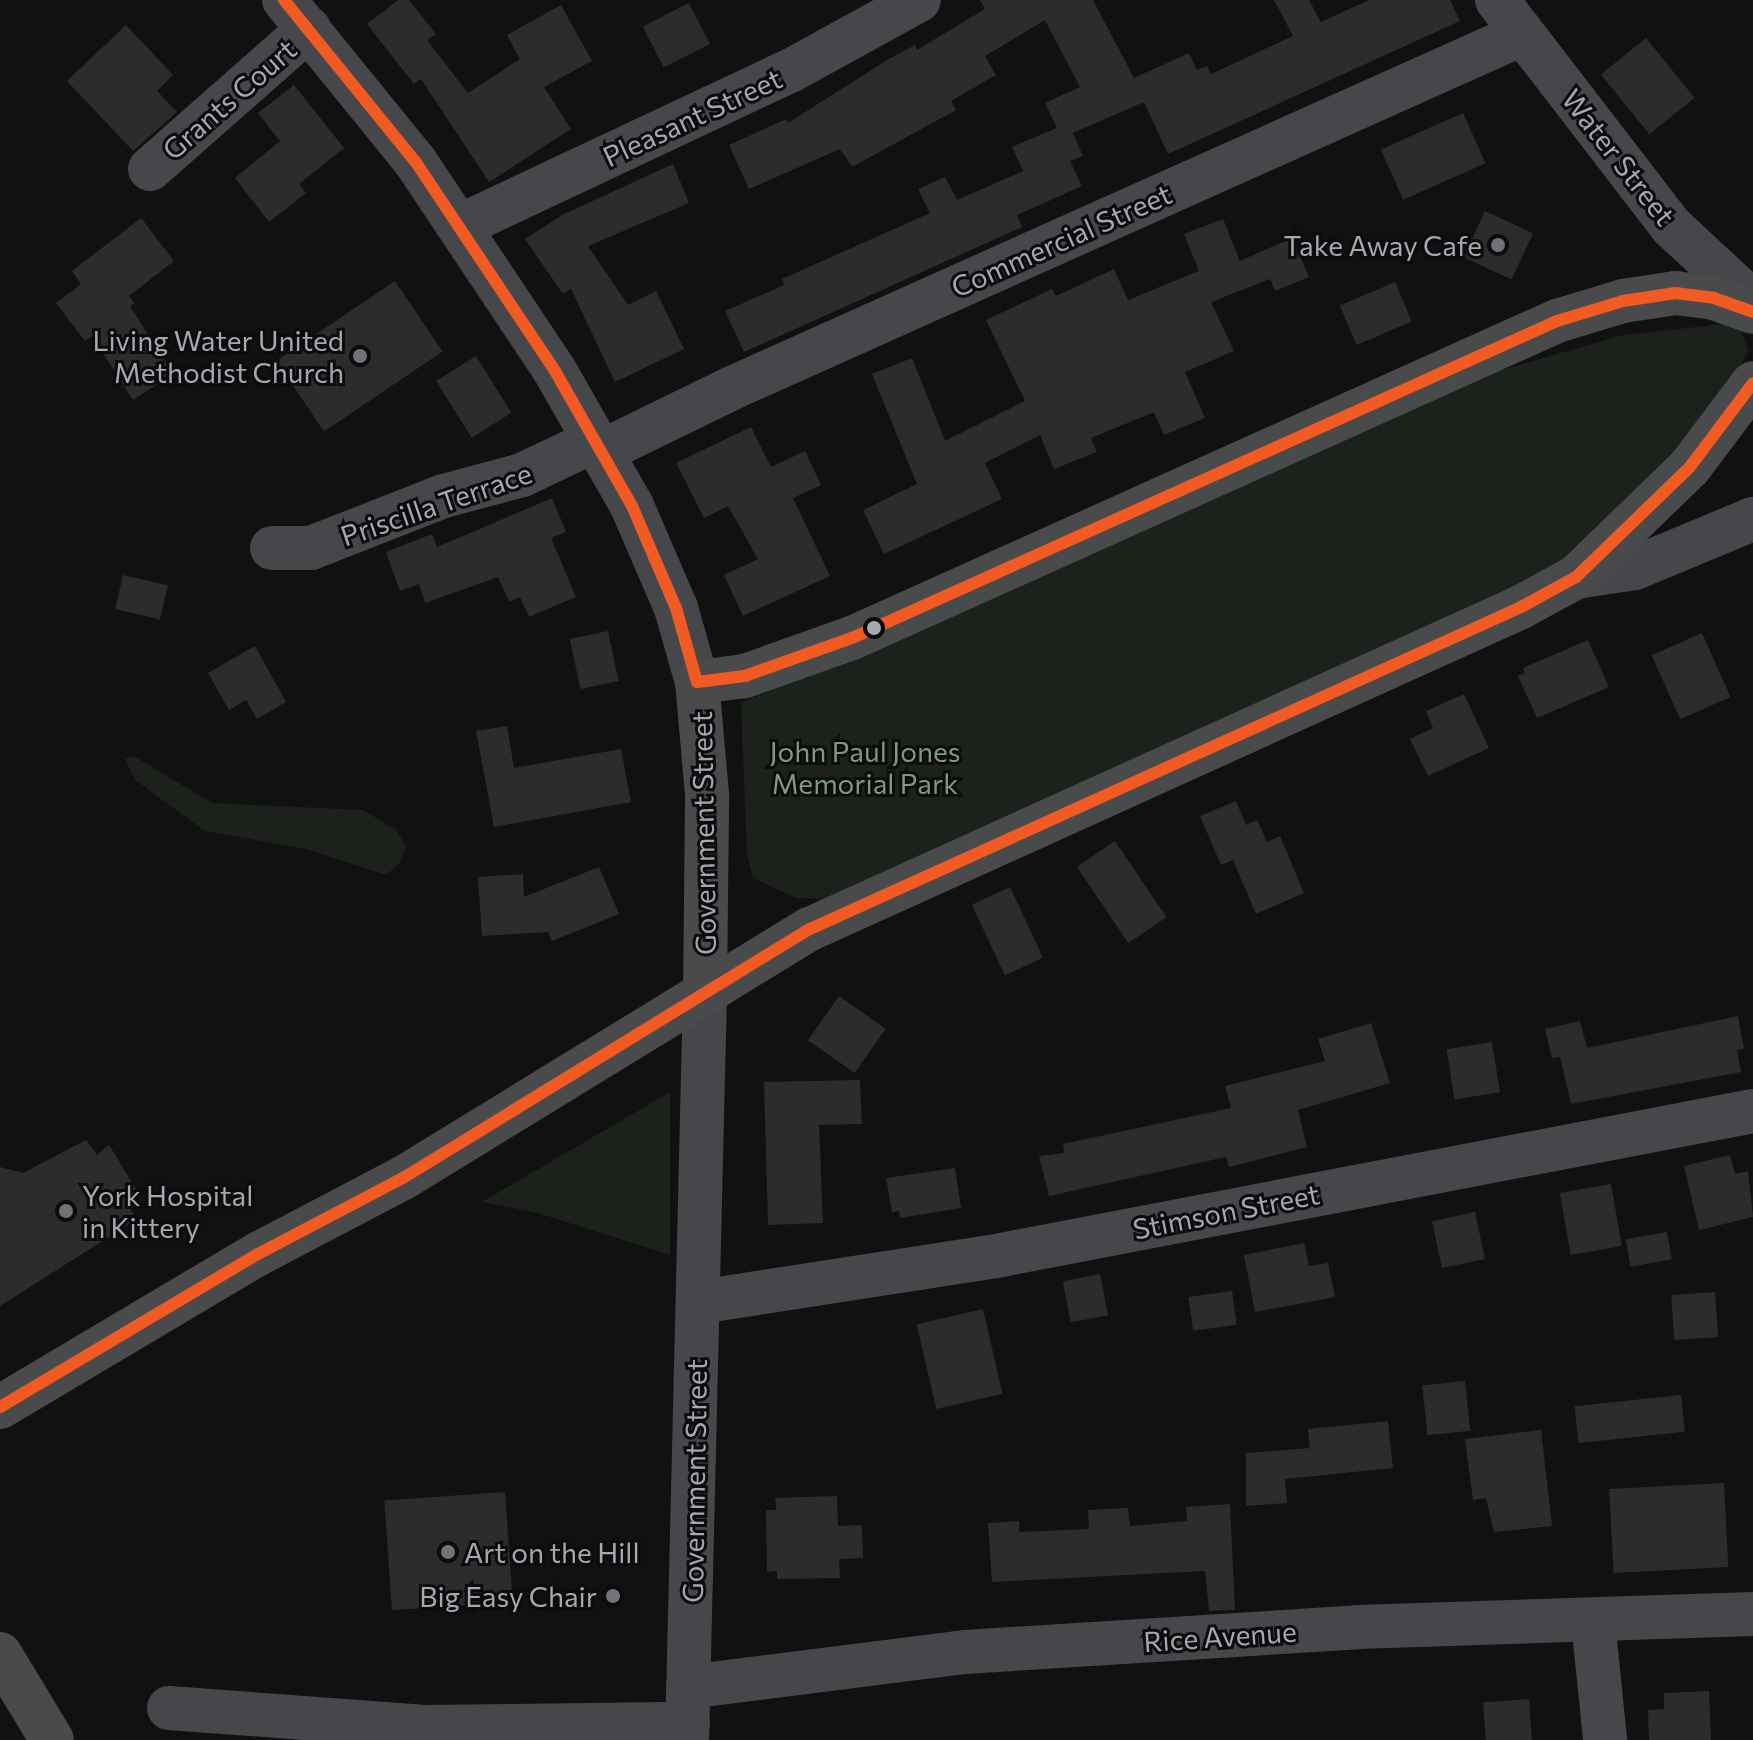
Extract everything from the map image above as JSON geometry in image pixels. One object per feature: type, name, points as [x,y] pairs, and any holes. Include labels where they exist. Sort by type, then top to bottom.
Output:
[{"type":"main road","points":[[697,682],[745,676],[852,638],[1557,321],[1623,301],[1675,293],[1714,298],[1753,312]]},
{"type":"main road","points":[[0,1407],[258,1254],[403,1178],[810,929],[892,889],[1521,607],[1576,577],[1689,468],[1753,383]]},
{"type":"main road","name":"Government Street","points":[[697,682],[707,807],[705,995]]},
{"type":"main road","points":[[0,1654],[52,1740]]},
{"type":"street","name":"Pleasant Street","points":[[460,226],[790,71],[897,5]]},
{"type":"street","name":"Government Street","points":[[296,15],[460,226],[600,446],[676,608],[697,682]]},
{"type":"street","name":"Grants Court","points":[[150,169],[296,15]]},
{"type":"street","name":"Water Street","points":[[1509,17],[1672,227],[1753,302]]},
{"type":"street","name":"Commercial Street","points":[[600,446],[732,388],[1509,17]]},
{"type":"street","name":"Priscilla Terrace","points":[[272,548],[311,548],[444,496],[522,475],[600,446]]},
{"type":"street","points":[[1576,577],[1649,564],[1753,519]]},
{"type":"street","name":"Government Street","points":[[688,1717],[705,995]]},
{"type":"street","name":"Stimson Street","points":[[699,1302],[1001,1255],[1753,1111]]},
{"type":"street","name":"Rice Avenue","points":[[169,1708],[425,1727],[688,1717],[965,1652],[1358,1627],[1753,1614]]},
{"type":"street","points":[[1593,1621],[1605,1740]]},
{"type":"green space","name":"John Paul Jones Memorial Park","points":[[1724,324],[1741,331],[1748,350],[1729,392],[1604,531],[1532,581],[834,899],[796,898],[753,878],[747,854],[741,703],[1498,371],[1623,335]]},
{"type":"green space","points":[[134,756],[212,803],[363,810],[396,830],[406,846],[400,863],[386,875],[306,849],[205,831],[135,780],[125,759]]},
{"type":"green space","points":[[670,1092],[670,1255],[538,1213],[482,1202]]},
{"type":"building","points":[[398,0],[409,0],[436,34],[427,40],[468,93],[520,59],[507,35],[561,5],[592,61],[544,87],[571,129],[489,182],[421,79],[414,84],[367,24]]},
{"type":"building","points":[[980,0],[1093,0],[1134,78],[1189,53],[1197,70],[1207,66],[1211,74],[1293,36],[1274,0],[1309,0],[1321,22],[1369,0],[1450,0],[1460,21],[1168,154],[1144,102],[1073,133],[1083,156],[1070,161],[1082,186],[1017,215],[1022,227],[744,352],[725,311],[784,285],[782,279],[930,213],[918,189],[945,177],[957,200],[1023,171],[1012,147],[1057,128],[1045,103],[1080,87],[1045,20],[985,56],[996,75],[951,101],[956,110],[852,167],[840,149],[749,189],[729,145],[786,119],[788,123],[887,60],[915,45],[917,50],[985,9]]},
{"type":"building","points":[[689,3],[710,44],[664,68],[643,27]]},
{"type":"building","points":[[126,25],[173,75],[157,91],[177,112],[133,151],[67,81]]},
{"type":"building","points":[[1646,38],[1694,98],[1649,134],[1601,75]]},
{"type":"building","points":[[294,85],[344,148],[299,184],[306,193],[269,222],[235,178],[280,141],[258,113]]},
{"type":"building","points":[[1463,113],[1485,163],[1403,200],[1381,150]]},
{"type":"building","points":[[673,164],[689,203],[588,246],[628,305],[656,291],[684,349],[615,382],[571,289],[563,294],[525,239],[562,215]]},
{"type":"building","name":"Take Away Cafe","points":[[1485,211],[1533,233],[1511,280],[1463,257]]},
{"type":"building","points":[[141,218],[174,261],[129,296],[134,303],[130,306],[173,374],[133,400],[92,336],[85,341],[56,303],[81,284],[72,271]]},
{"type":"building","points":[[1223,219],[1240,261],[1292,238],[1309,277],[1275,291],[1270,279],[1211,302],[1234,351],[1185,372],[1205,418],[1164,435],[1154,412],[1091,438],[1097,452],[1054,469],[1040,435],[985,463],[1002,499],[884,554],[863,510],[917,484],[872,374],[912,358],[945,441],[1025,401],[986,320],[1052,289],[1056,296],[1114,269],[1128,300],[1199,271],[1184,234]]},
{"type":"building","name":"Living Water United Methodist Church","points":[[395,281],[443,351],[324,431],[276,361]]},
{"type":"building","points":[[1395,282],[1412,322],[1357,345],[1340,305]]},
{"type":"building","points":[[476,356],[512,413],[472,438],[436,381]]},
{"type":"building","points":[[751,427],[771,467],[805,451],[821,485],[793,498],[830,576],[743,616],[724,575],[758,559],[728,506],[704,518],[676,463]]},
{"type":"building","points":[[552,498],[566,532],[551,538],[576,597],[529,617],[520,597],[509,602],[498,577],[425,603],[419,584],[400,591],[386,552],[432,534],[437,547]]},
{"type":"building","points":[[123,575],[168,585],[160,619],[115,609]]},
{"type":"building","points":[[608,631],[619,681],[580,689],[570,639]]},
{"type":"building","points":[[1702,633],[1730,697],[1680,719],[1652,655]]},
{"type":"building","points":[[1588,640],[1609,687],[1537,718],[1518,676],[1525,673],[1523,668]]},
{"type":"building","points":[[255,646],[286,702],[257,719],[246,700],[229,710],[208,673]]},
{"type":"building","points":[[1464,694],[1489,748],[1428,776],[1410,739],[1433,728],[1426,711]]},
{"type":"building","points":[[507,726],[514,768],[621,749],[631,802],[494,827],[476,731]]},
{"type":"building","points":[[1236,801],[1246,825],[1257,820],[1267,842],[1280,836],[1304,893],[1256,914],[1233,860],[1221,865],[1200,816]]},
{"type":"building","points":[[1115,841],[1166,917],[1128,943],[1077,867]]},
{"type":"building","points":[[599,867],[619,914],[552,941],[548,932],[482,936],[478,877],[523,874],[524,897]]},
{"type":"building","points":[[1010,887],[1043,958],[1005,975],[972,905]]},
{"type":"building","points":[[839,996],[886,1029],[855,1073],[808,1040]]},
{"type":"building","points":[[1738,1016],[1744,1049],[1737,1050],[1741,1072],[1571,1104],[1560,1057],[1552,1058],[1545,1029],[1580,1021],[1587,1048]]},
{"type":"building","points":[[1371,1023],[1390,1083],[1298,1110],[1307,1147],[1229,1167],[1226,1157],[1049,1196],[1039,1156],[1064,1153],[1063,1144],[1231,1108],[1225,1086],[1325,1061],[1318,1039]]},
{"type":"building","points":[[1492,1042],[1500,1092],[1455,1100],[1447,1049]]},
{"type":"building","points":[[860,1080],[862,1124],[819,1125],[823,1223],[768,1225],[764,1082]]},
{"type":"building","name":"York Hospital in Kittery","points":[[86,1140],[97,1155],[109,1145],[139,1194],[126,1203],[137,1219],[0,1306],[0,1167],[23,1173]]},
{"type":"building","points":[[1730,1155],[1735,1174],[1748,1171],[1753,1217],[1699,1230],[1684,1166]]},
{"type":"building","points":[[955,1168],[961,1208],[900,1218],[899,1211],[892,1212],[886,1178]]},
{"type":"building","points":[[1611,1184],[1622,1246],[1571,1255],[1560,1193]]},
{"type":"building","points":[[1475,1212],[1485,1259],[1442,1268],[1432,1221]]},
{"type":"building","points":[[1667,1232],[1672,1260],[1631,1267],[1626,1239]]},
{"type":"building","points":[[1304,1243],[1309,1266],[1328,1263],[1335,1297],[1255,1312],[1244,1255]]},
{"type":"building","points":[[1100,1274],[1108,1315],[1071,1322],[1063,1281]]},
{"type":"building","points":[[1232,1291],[1237,1325],[1193,1331],[1188,1297]]},
{"type":"building","points":[[1715,1292],[1718,1337],[1674,1340],[1671,1295]]},
{"type":"building","points":[[983,1309],[1003,1394],[936,1409],[917,1324]]},
{"type":"building","points":[[1465,1381],[1470,1431],[1427,1435],[1422,1385]]},
{"type":"building","points":[[1681,1395],[1685,1432],[1578,1443],[1575,1406]]},
{"type":"building","points":[[1388,1421],[1393,1468],[1285,1479],[1287,1503],[1246,1506],[1246,1453],[1310,1448],[1308,1429]]},
{"type":"building","points":[[1541,1430],[1552,1526],[1494,1532],[1486,1498],[1473,1500],[1465,1439]]},
{"type":"building","points":[[1724,1483],[1728,1567],[1614,1573],[1609,1489]]},
{"type":"building","name":"Art on the Hill","points":[[505,1492],[513,1602],[392,1610],[384,1500]]},
{"type":"building","points":[[837,1496],[838,1526],[862,1525],[863,1558],[839,1559],[840,1578],[777,1579],[777,1571],[767,1572],[766,1510],[776,1510],[775,1498]]},
{"type":"building","points":[[1230,1504],[1235,1610],[1209,1611],[1205,1571],[992,1582],[988,1523],[1019,1521],[1019,1532],[1089,1529],[1088,1510],[1128,1508],[1130,1526],[1187,1521],[1186,1507]]},
{"type":"building","points":[[1709,1691],[1711,1740],[1649,1740],[1648,1710],[1664,1709],[1664,1693]]},
{"type":"building","points":[[1529,1699],[1532,1740],[1486,1740],[1483,1702]]},
{"type":"transit line","points":[[284,0],[415,161],[555,371],[632,506],[676,608],[697,682],[745,676],[852,638],[1557,321],[1623,301],[1675,293],[1714,298],[1753,312]]},
{"type":"transit line","points":[[0,1407],[258,1254],[403,1178],[810,929],[1521,607],[1576,577],[1689,468],[1753,383]]},
{"type":"place","name":"Take Away Cafe","points":[[1498,245]]},
{"type":"place","name":"Living Water United Methodist Church","points":[[360,356]]},
{"type":"place","name":"York Hospital in Kittery","points":[[66,1211]]},
{"type":"place","name":"Art on the Hill","points":[[448,1552]]},
{"type":"place","name":"Big Easy Chair","points":[[613,1596]]}]
